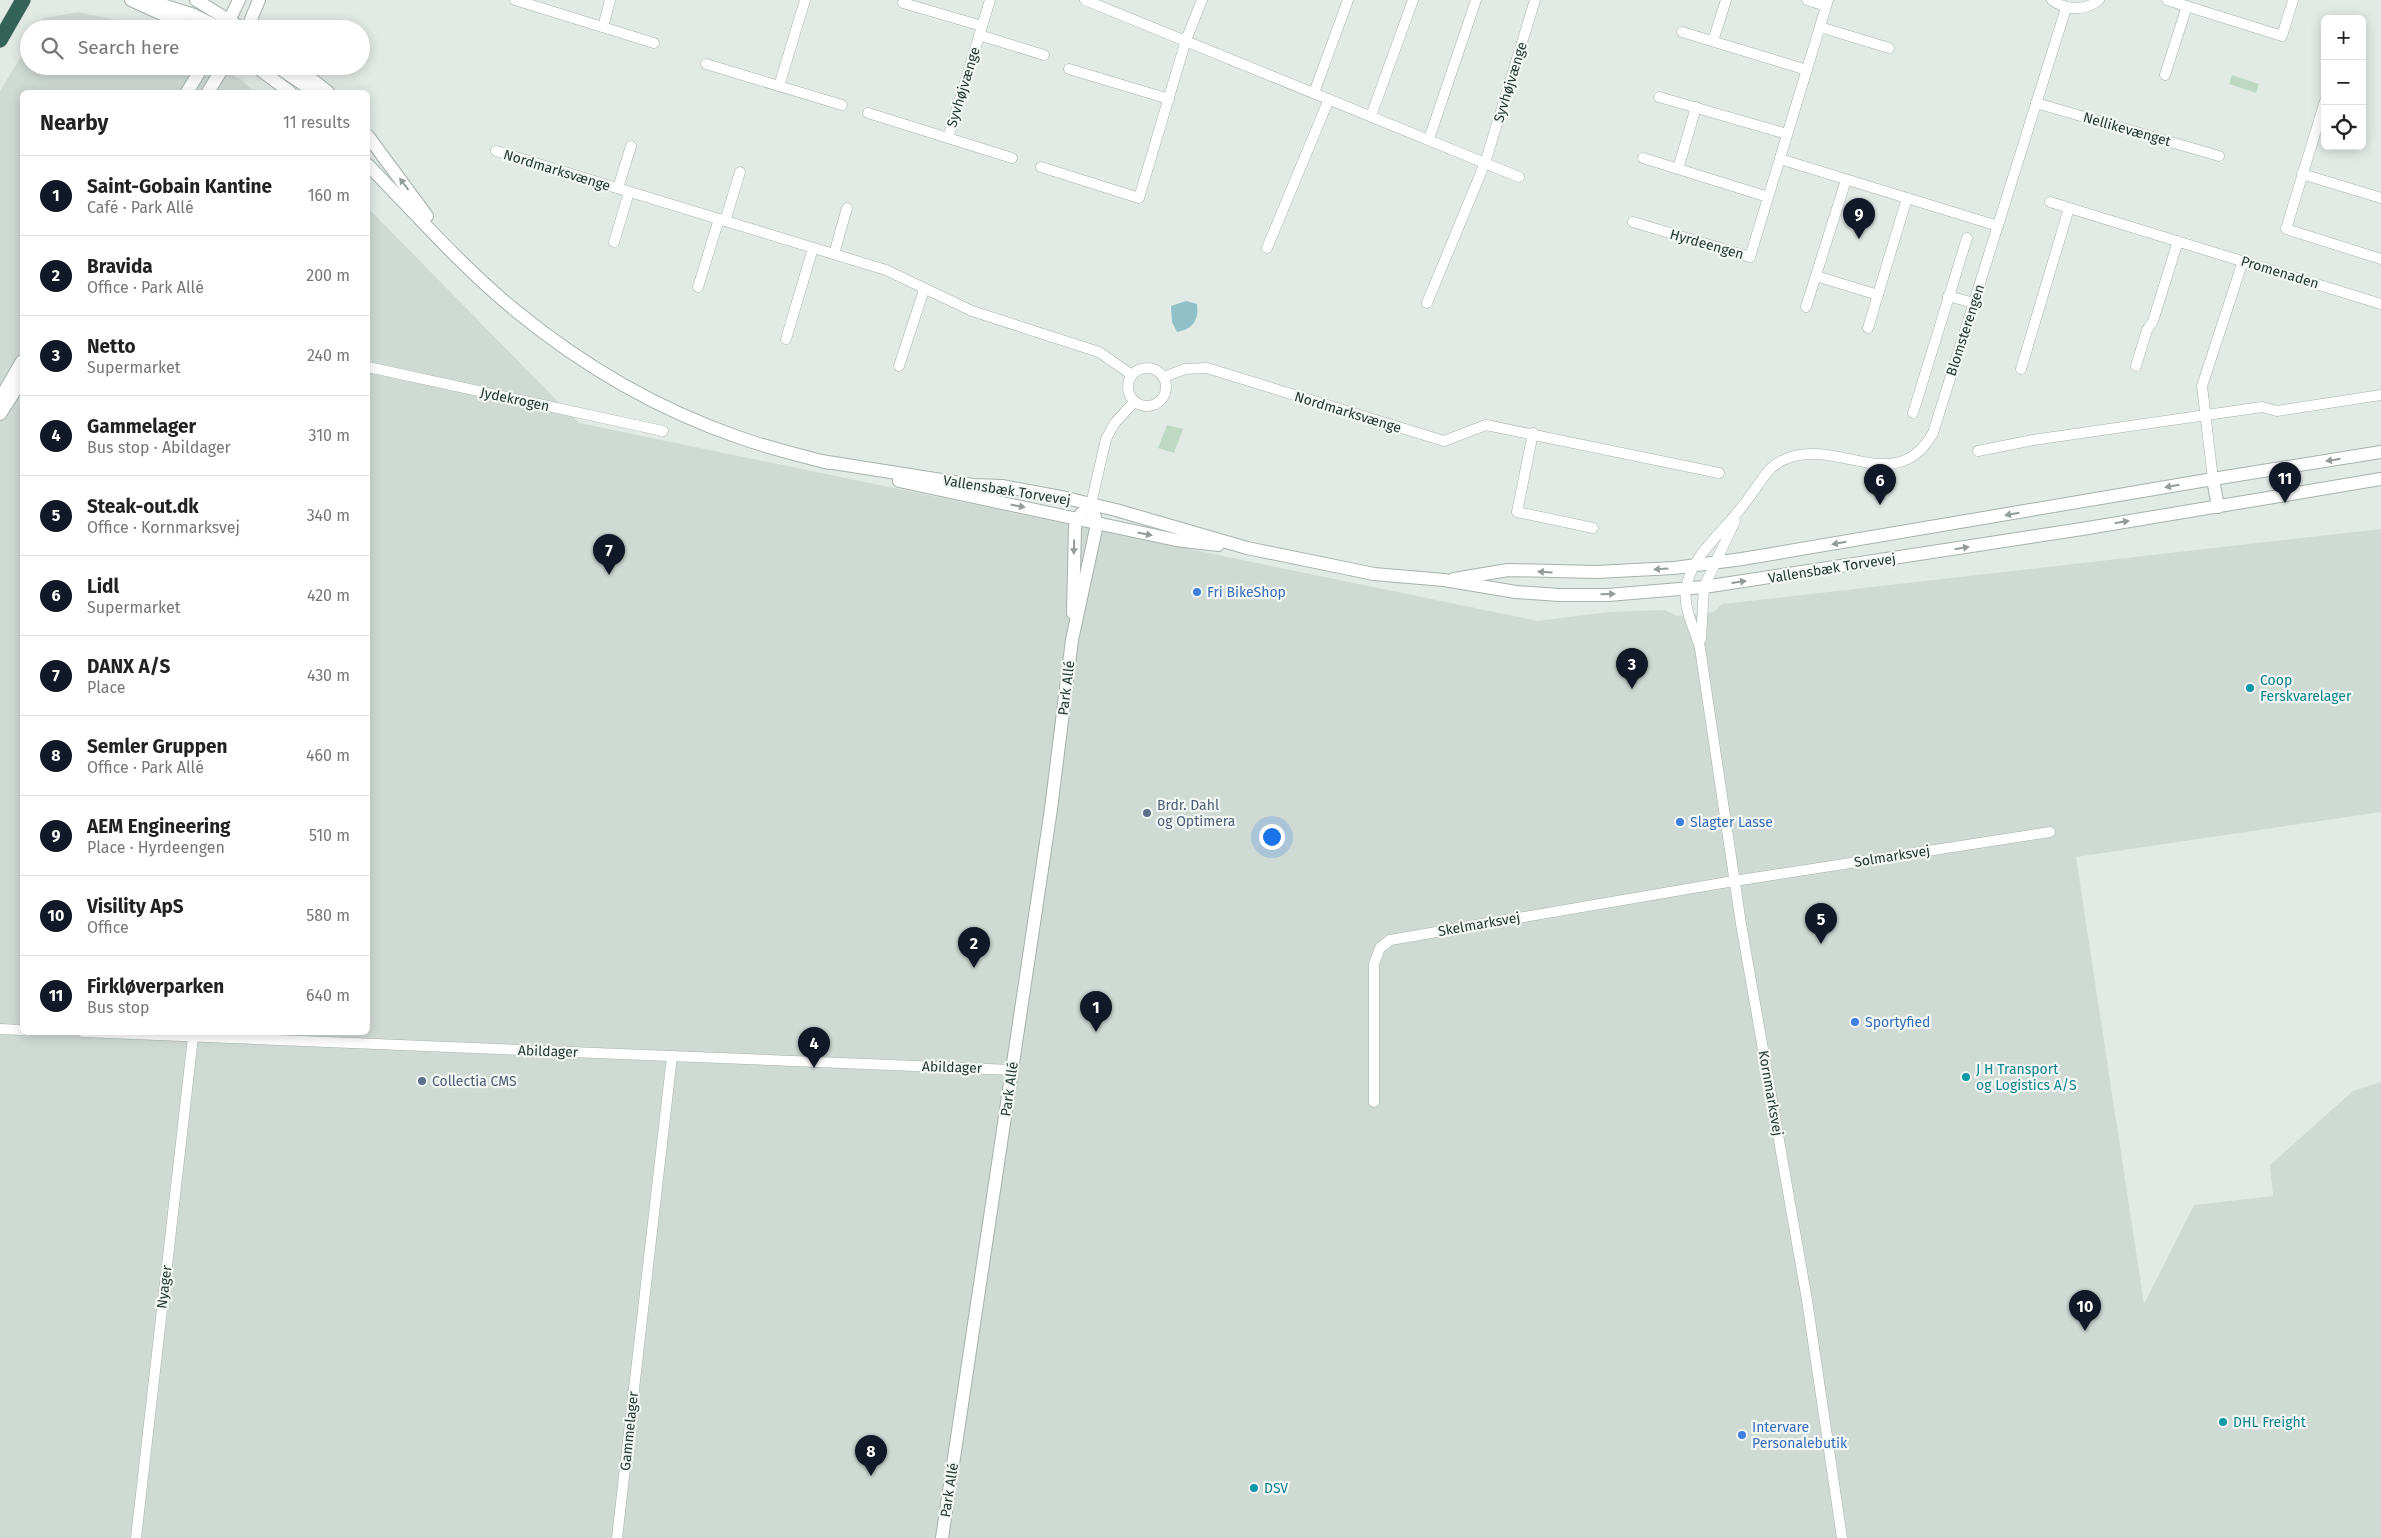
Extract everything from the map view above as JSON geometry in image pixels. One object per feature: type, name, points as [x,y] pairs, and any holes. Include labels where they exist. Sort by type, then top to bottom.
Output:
[{"type":"highway","points":[[0,40],[23,0]]},
{"type":"street","points":[[131,0],[176,20]]},
{"type":"street","points":[[147,0],[209,20]]},
{"type":"street","points":[[196,0],[219,20]]},
{"type":"street","points":[[229,20],[239,0]]},
{"type":"street","points":[[249,20],[259,0]]},
{"type":"street","points":[[515,0],[654,43]]},
{"type":"street","points":[[603,27],[610,0]]},
{"type":"street","points":[[779,86],[805,0]]},
{"type":"street","name":"Syvhøjvænge","points":[[948,138],[990,0]]},
{"type":"street","points":[[1085,0],[1519,177]]},
{"type":"street","points":[[1041,167],[1139,198],[1186,40],[1202,0]]},
{"type":"street","points":[[1314,93],[1348,0]]},
{"type":"street","points":[[1371,116],[1413,0]]},
{"type":"street","points":[[1428,139],[1476,0]]},
{"type":"street","name":"Syvhøjvænge","points":[[1426,303],[1485,163],[1535,0]]},
{"type":"street","points":[[1713,41],[1726,0]]},
{"type":"street","name":"Hyrdeengen","points":[[1632,222],[1750,257],[1827,3],[1807,0]]},
{"type":"street","points":[[2052,0],[2066,8],[2083,8],[2099,0]]},
{"type":"street","points":[[2167,0],[2282,36],[2293,0]]},
{"type":"street","name":"Syvhøjvænge","points":[[903,3],[1044,55]]},
{"type":"street","points":[[2165,75],[2187,6]]},
{"type":"street","name":"Blomsterengen","points":[[1694,565],[1772,468],[1790,457],[1805,453],[1890,465],[1906,461],[1920,451],[1933,433],[2066,8]]},
{"type":"street","points":[[1820,27],[1889,48]]},
{"type":"street","points":[[1682,32],[1807,70]]},
{"type":"street","points":[[706,64],[842,105]]},
{"type":"street","points":[[1069,69],[1169,99]]},
{"type":"street","points":[[188,90],[197,75]]},
{"type":"street","points":[[209,90],[218,75]]},
{"type":"street","points":[[267,75],[287,90]]},
{"type":"street","points":[[290,75],[312,90]]},
{"type":"street","points":[[306,75],[325,90]]},
{"type":"street","points":[[1659,97],[1788,134]]},
{"type":"street","points":[[1267,248],[1329,99]]},
{"type":"street","name":"Nellikevænget","points":[[2036,103],[2219,156]]},
{"type":"street","points":[[2324,105],[2286,229],[2381,259]]},
{"type":"street","points":[[1678,169],[1696,107]]},
{"type":"street","name":"Syvhøjvænge","points":[[868,113],[1012,158]]},
{"type":"street","name":"Vallensbæk Torvevej","points":[[370,139],[453,252]]},
{"type":"street","name":"Nordmarksvænge","points":[[618,188],[631,146]]},
{"type":"street","name":"Nordmarksvænge","points":[[496,151],[886,270],[924,290],[972,311],[1099,352],[1132,375]]},
{"type":"street","points":[[1643,158],[1768,198]]},
{"type":"street","points":[[1780,159],[1998,226]]},
{"type":"street","name":"Vallensbæk Torvevej","points":[[370,167],[453,252],[521,315],[575,355],[619,383],[697,422],[779,450],[891,480],[1176,540],[1247,548]]},
{"type":"street","points":[[698,287],[740,172]]},
{"type":"street","points":[[2302,174],[2381,198]]},
{"type":"street","points":[[1806,307],[1846,180]]},
{"type":"street","name":"Nordmarksvænge","points":[[614,242],[629,192]]},
{"type":"street","points":[[1868,328],[1908,198]]},
{"type":"street","name":"Promenaden","points":[[2050,202],[2381,304]]},
{"type":"street","points":[[834,254],[847,208]]},
{"type":"street","points":[[2021,369],[2041,298],[2070,208]]},
{"type":"street","points":[[1914,413],[1967,238]]},
{"type":"street","points":[[2136,366],[2147,330],[2154,321],[2178,241]]},
{"type":"street","points":[[786,340],[814,248]]},
{"type":"street","points":[[2218,507],[2204,416],[2202,386],[2243,261]]},
{"type":"street","points":[[1816,276],[1878,295]]},
{"type":"street","points":[[899,366],[924,290]]},
{"type":"street","points":[[1948,296],[1974,303]]},
{"type":"street","points":[[0,399],[20,364]]},
{"type":"street","name":"Jydekrogen","points":[[370,367],[663,431]]},
{"type":"street","points":[[1145,368],[1159,372],[1164,377],[1167,390],[1160,402],[1147,407],[1134,402],[1128,392],[1132,375],[1145,368]]},
{"type":"street","name":"Nordmarksvænge","points":[[1164,377],[1185,369],[1207,368],[1444,441],[1486,425],[1533,433],[1719,473]]},
{"type":"street","points":[[0,414],[20,383]]},
{"type":"street","points":[[1978,450],[2033,440],[2262,407],[2277,411],[2381,396]]},
{"type":"street","points":[[1077,519],[1091,504],[1106,439],[1114,424],[1134,402]]},
{"type":"street","points":[[1533,433],[1517,512],[1593,528]]},
{"type":"street","name":"Vallensbæk Torvevej","points":[[1444,580],[1508,570],[1596,572],[1713,563],[2381,452]]},
{"type":"street","name":"Vallensbæk Torvevej","points":[[821,461],[973,485],[1002,486],[1091,504],[1247,548],[1374,574],[1444,580],[1507,591],[1559,595],[1608,595],[1686,590],[2218,507],[2381,479]]},
{"type":"street","name":"Park Allé","points":[[942,1538],[1051,809],[1072,640],[1097,524],[1091,504]]},
{"type":"street","name":"Blomsterengen","points":[[1704,587],[1713,563],[1741,508]]},
{"type":"street","name":"Park Allé","points":[[1072,640],[1075,527],[1077,519]]},
{"type":"street","points":[[1686,590],[1694,565]]},
{"type":"street","name":"Kornmarksvej","points":[[1700,648],[1704,587]]},
{"type":"street","name":"Kornmarksvej","points":[[1686,590],[1688,608],[1700,648],[1720,769],[1734,881],[1807,1300],[1842,1538]]},
{"type":"street","name":"Solmarksvej","points":[[1734,881],[2050,832]]},
{"type":"street","name":"Skelmarksvej","points":[[1374,1102],[1374,964],[1380,948],[1390,940],[1734,881]]},
{"type":"street","points":[[0,1029],[20,1030]]},
{"type":"street","name":"Abildager","points":[[149,1035],[1012,1070]]},
{"type":"street","name":"Nyager","points":[[136,1538],[193,1037]]},
{"type":"street","name":"Gammelager","points":[[617,1538],[672,1056]]},
{"type":"shaded area","points":[[78,12],[116,20],[43,20],[44,18]]},
{"type":"shaded area","points":[[20,58],[20,75],[233,75],[242,80],[252,90],[20,90],[20,1035],[370,1035],[370,210],[579,423],[1538,621],[1608,612],[1665,610],[1677,616],[1714,612],[1722,604],[2381,529],[2381,812],[2076,857],[2144,1304],[2194,1205],[2273,1196],[2270,1165],[2353,1091],[2381,1082],[2381,1538],[0,1538],[0,91]]},
{"type":"green space","points":[[2232,75],[2259,84],[2256,93],[2229,84]]},
{"type":"green space","points":[[1167,425],[1183,429],[1174,453],[1158,448]]},
{"type":"water","points":[[1186,301],[1197,304],[1196,319],[1187,329],[1177,332],[1172,322],[1171,306]]},
{"type":"place","name":"AEM Engineering","points":[[1859,239]]},
{"type":"place","name":"Firkløverparken","points":[[2285,503]]},
{"type":"place","name":"Lidl","points":[[1880,505]]},
{"type":"place","name":"DANX A/S","points":[[609,575]]},
{"type":"place","name":"Fri BikeShop","points":[[1197,592]]},
{"type":"place","name":"Coop Ferskvarelager","points":[[2250,688]]},
{"type":"place","name":"Netto","points":[[1632,689]]},
{"type":"place","name":"Brdr. Dahl og Optimera","points":[[1147,813]]},
{"type":"place","name":"Slagter Lasse","points":[[1680,822]]},
{"type":"place","name":"Steak-out.dk","points":[[1821,944]]},
{"type":"place","name":"Bravida","points":[[974,968]]},
{"type":"place","name":"Sportyfied","points":[[1855,1022]]},
{"type":"place","name":"Saint-Gobain Kantine","points":[[1096,1032]]},
{"type":"place","name":"Gammelager","points":[[814,1068]]},
{"type":"place","name":"J H Transport og Logistics A/S","points":[[1966,1077]]},
{"type":"place","name":"Collectia CMS","points":[[422,1081]]},
{"type":"place","name":"Visility ApS","points":[[2085,1331]]},
{"type":"place","name":"DHL Freight","points":[[2223,1422]]},
{"type":"place","name":"Intervare Personalebutik","points":[[1742,1435]]},
{"type":"place","name":"Semler Gruppen","points":[[871,1476]]},
{"type":"place","name":"DSV","points":[[1254,1488]]}]
